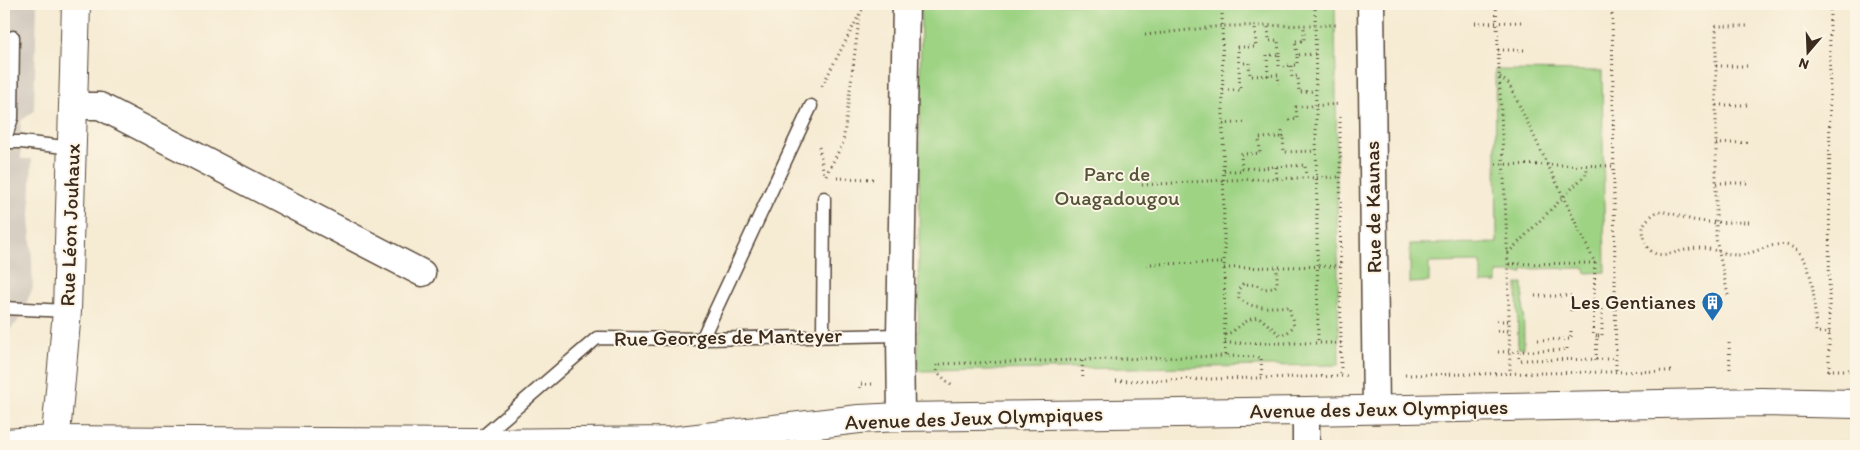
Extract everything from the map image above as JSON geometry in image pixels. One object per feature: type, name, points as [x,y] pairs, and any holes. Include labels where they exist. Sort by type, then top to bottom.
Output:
[{"type":"main road","name":"Rue Léon Jouhaux","points":[[55,443],[67,311],[76,4]]},
{"type":"main road","name":"Avenue des Jeux Olympiques","points":[[4,443],[672,441],[901,417],[1762,402],[1856,404]]},
{"type":"street","points":[[901,417],[900,335],[906,4]]},
{"type":"street","name":"Rue de Kaunas","points":[[1370,4],[1376,410]]},
{"type":"street","points":[[74,106],[100,106],[422,273]]},
{"type":"street","points":[[1306,411],[1306,446]]},
{"type":"lane","points":[[13,37],[12,118],[4,142],[73,148]]},
{"type":"lane","points":[[702,339],[811,106]]},
{"type":"lane","points":[[823,336],[824,198]]},
{"type":"lane","points":[[4,308],[67,311]]},
{"type":"lane","name":"Rue Georges de Manteyer","points":[[475,443],[597,338],[702,339],[900,335]]},
{"type":"path","points":[[825,178],[811,106],[865,4]]},
{"type":"path","points":[[1222,4],[1224,356]]},
{"type":"path","points":[[1315,4],[1318,343]]},
{"type":"path","points":[[1496,4],[1508,264],[1510,373]]},
{"type":"path","points":[[1612,4],[1616,404]]},
{"type":"path","points":[[1828,404],[1830,333],[1830,4]]},
{"type":"path","points":[[825,178],[843,143],[860,13]]},
{"type":"path","points":[[1339,18],[1339,35]]},
{"type":"path","points":[[1475,23],[1523,22]]},
{"type":"path","points":[[1268,26],[1269,40],[1278,40],[1279,66],[1297,65],[1295,41],[1304,41],[1304,25]]},
{"type":"path","points":[[1145,35],[1222,26],[1339,25]]},
{"type":"path","points":[[1223,90],[1240,90],[1238,47],[1256,46],[1256,26]]},
{"type":"path","points":[[1728,295],[1716,239],[1716,26],[1750,26]]},
{"type":"path","points":[[1498,50],[1524,50]]},
{"type":"path","points":[[1297,55],[1315,54]]},
{"type":"path","points":[[1268,76],[1267,55],[1279,55]]},
{"type":"path","points":[[1239,63],[1249,62],[1250,76],[1278,75],[1278,84]]},
{"type":"path","points":[[1291,65],[1292,77],[1298,76],[1299,92],[1315,91]]},
{"type":"path","points":[[1716,66],[1750,66]]},
{"type":"path","points":[[1499,76],[1509,84],[1595,263],[1593,335],[1602,336],[1602,308]]},
{"type":"path","points":[[1340,94],[1341,410]]},
{"type":"path","points":[[1289,120],[1297,119],[1296,107],[1340,104]]},
{"type":"path","points":[[1716,105],[1750,105]]},
{"type":"path","points":[[1223,124],[1248,122]]},
{"type":"path","points":[[1282,131],[1284,152],[1316,151]]},
{"type":"path","points":[[1241,169],[1241,154],[1260,153],[1259,138],[1283,137]]},
{"type":"path","points":[[1716,144],[1750,142]]},
{"type":"path","points":[[1496,164],[1615,166]]},
{"type":"path","points":[[1224,171],[1305,165],[1306,178]]},
{"type":"path","points":[[1507,254],[1587,173],[1587,166]]},
{"type":"path","points":[[1276,167],[1277,179]]},
{"type":"path","points":[[1142,185],[1224,180],[1340,177]]},
{"type":"path","points":[[825,178],[874,179]]},
{"type":"path","points":[[1716,183],[1749,182]]},
{"type":"path","points":[[1749,222],[1690,220],[1671,212],[1658,211],[1647,220],[1643,228],[1647,246],[1655,254],[1665,255],[1699,248],[1740,255],[1778,244],[1795,249],[1807,264],[1812,285],[1816,332],[1830,333]]},
{"type":"path","points":[[1146,264],[1224,263]]},
{"type":"path","points":[[1508,264],[1595,263]]},
{"type":"path","points":[[1224,268],[1340,266]]},
{"type":"path","points":[[1224,335],[1233,332],[1248,319],[1259,317],[1280,335],[1287,333],[1294,326],[1289,307],[1257,307],[1246,305],[1239,298],[1239,288],[1243,284],[1257,285],[1263,289],[1274,288],[1277,284],[1277,267]]},
{"type":"path","points":[[1535,296],[1571,296],[1571,312]]},
{"type":"path","points":[[1497,321],[1509,321]]},
{"type":"path","points":[[1538,340],[1571,339],[1571,327]]},
{"type":"path","points":[[1497,331],[1510,331]]},
{"type":"path","points":[[1596,360],[1597,336]]},
{"type":"path","points":[[1225,343],[1341,342]]},
{"type":"path","points":[[1729,343],[1730,370]]},
{"type":"path","points":[[1498,352],[1510,353],[1543,349],[1567,350],[1567,347]]},
{"type":"path","points":[[1519,352],[1519,360],[1616,359]]},
{"type":"path","points":[[937,364],[1224,356],[1248,357]]},
{"type":"path","points":[[1082,361],[1084,381]]},
{"type":"path","points":[[1733,446],[1856,443]]},
{"type":"shaded area","points":[[4,4],[37,4],[34,111],[21,121],[21,159],[32,159],[30,214],[33,288],[18,321],[4,337]]},
{"type":"green space","name":"Parc de Ouagadougou","points":[[921,4],[1335,4],[1339,365],[918,371]]},
{"type":"green space","points":[[1495,70],[1602,71],[1605,272],[1586,273],[1585,268],[1523,269],[1523,273],[1497,273],[1497,283],[1481,283],[1481,262],[1429,263],[1429,282],[1410,283],[1410,244],[1497,243]]},
{"type":"green space","points":[[1517,284],[1523,284],[1524,348],[1518,348]]},
{"type":"place","name":"Les Gentianes","points":[[1712,321]]}]
